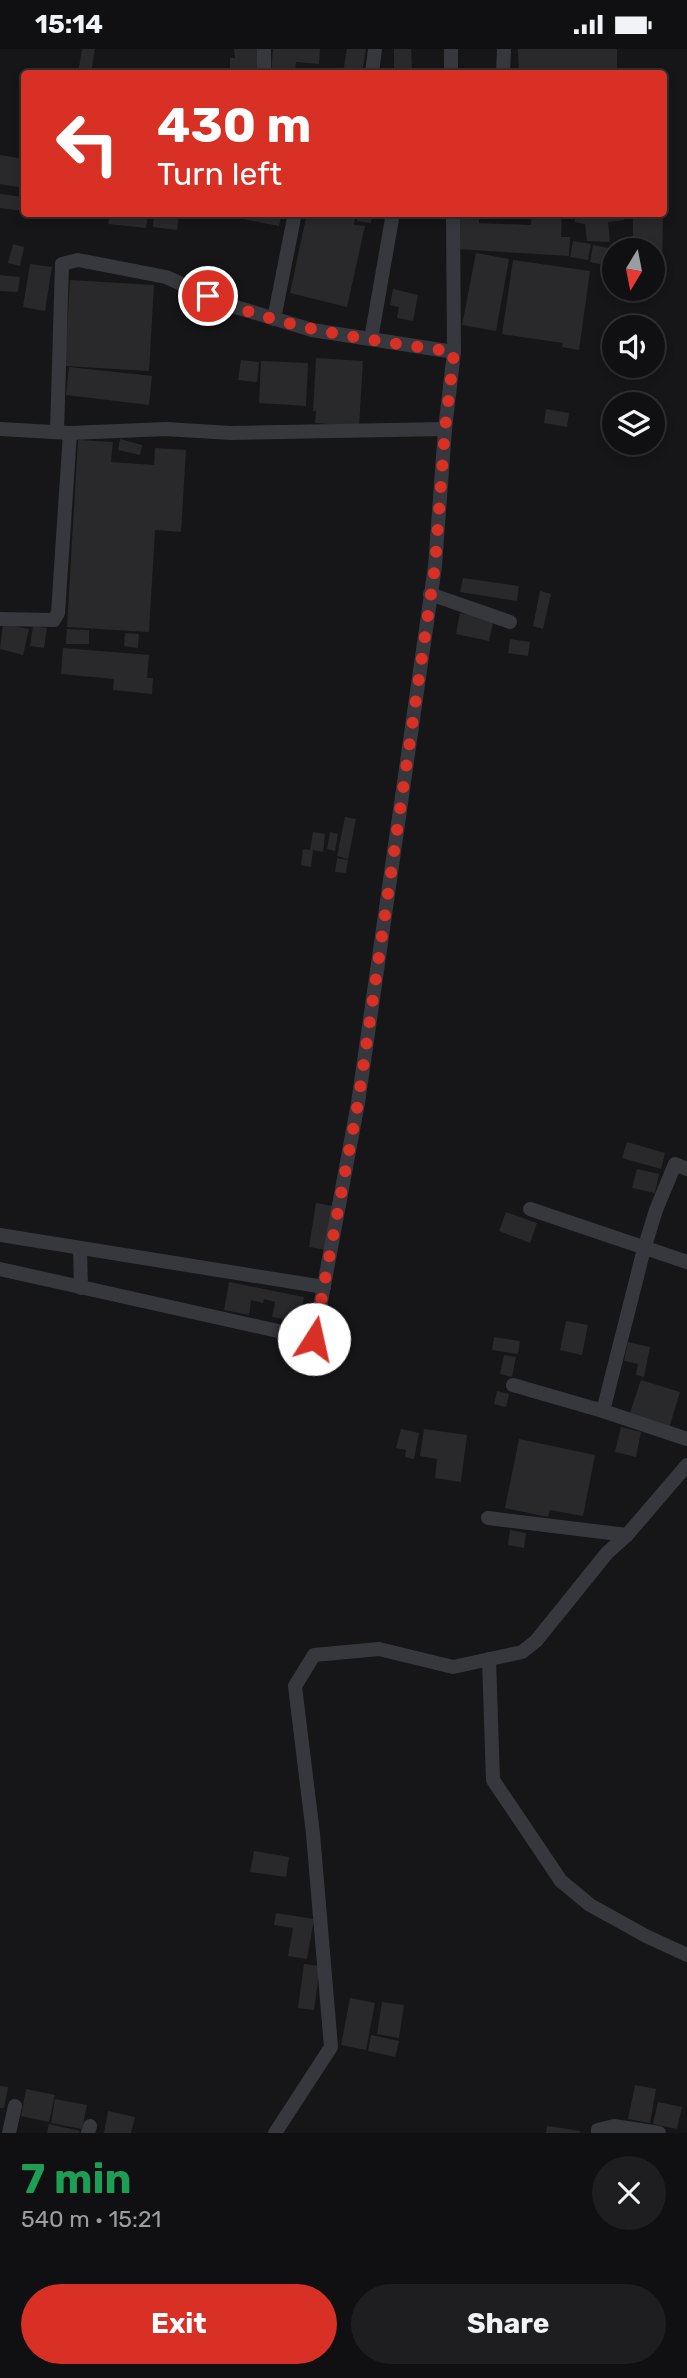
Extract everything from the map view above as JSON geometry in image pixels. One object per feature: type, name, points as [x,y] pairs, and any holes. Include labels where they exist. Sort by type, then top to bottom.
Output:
[{"type":"street","points":[[264,49],[264,70]]},
{"type":"street","points":[[372,70],[375,49]]},
{"type":"street","points":[[450,49],[451,70]]},
{"type":"street","points":[[503,70],[504,49]]},
{"type":"street","points":[[274,319],[294,217]]},
{"type":"street","points":[[371,339],[392,217]]},
{"type":"street","points":[[0,1269],[314,1339],[358,1103],[435,566],[445,429],[454,352],[453,217]]},
{"type":"street","points":[[0,619],[54,620],[58,613],[64,433],[62,264],[78,260],[166,277],[229,305],[312,330],[454,352]]},
{"type":"street","points":[[0,429],[64,433],[166,429],[231,433],[445,429]]},
{"type":"street","points":[[430,594],[509,622]]},
{"type":"street","points":[[603,1411],[644,1249],[669,1175],[675,1164],[687,1168]]},
{"type":"street","points":[[530,1209],[687,1262]]},
{"type":"street","points":[[0,1235],[324,1287]]},
{"type":"street","points":[[80,1249],[81,1287]]},
{"type":"street","points":[[513,1385],[687,1439]]},
{"type":"street","points":[[275,2133],[331,2047],[313,1834],[295,1686],[314,1655],[379,1649],[453,1667],[523,1652],[536,1641],[607,1553],[627,1535],[687,1465]]},
{"type":"street","points":[[488,1518],[627,1535]]},
{"type":"street","points":[[489,1659],[493,1780],[561,1881],[590,1905],[646,1937],[687,1955]]},
{"type":"street","points":[[9,2133],[15,2106]]},
{"type":"street","points":[[598,2133],[598,2130],[614,2126],[659,2133]]},
{"type":"building","points":[[82,49],[95,49],[92,70],[78,70]]},
{"type":"building","points":[[234,49],[257,49],[257,70],[230,70],[230,58],[235,58]]},
{"type":"building","points":[[273,49],[320,49],[319,64],[296,62],[295,70],[271,70]]},
{"type":"building","points":[[347,49],[366,49],[362,70],[343,70]]},
{"type":"building","points":[[394,49],[411,49],[412,69],[394,69]]},
{"type":"building","points":[[518,49],[617,49],[617,70],[519,70]]},
{"type":"building","points":[[0,155],[21,158],[21,188],[0,184]]},
{"type":"building","points":[[0,194],[21,197],[21,211],[0,208]]},
{"type":"building","points":[[109,217],[147,217],[146,228],[108,224]]},
{"type":"building","points":[[154,217],[179,217],[177,230],[153,227]]},
{"type":"building","points":[[232,217],[281,217],[279,226]]},
{"type":"building","points":[[306,217],[344,217],[355,219],[354,225],[365,226],[347,307],[290,293]]},
{"type":"building","points":[[358,217],[372,217],[371,223],[357,221]]},
{"type":"building","points":[[458,217],[479,217],[479,223],[531,225],[532,217],[562,217],[561,237],[570,237],[569,256],[456,249]]},
{"type":"building","points":[[574,217],[624,217],[624,220],[608,222],[610,238],[602,238],[602,242],[587,241],[585,224],[575,222]]},
{"type":"building","points":[[633,217],[663,217],[663,238],[633,238]]},
{"type":"building","points":[[573,241],[591,244],[588,260],[570,257]]},
{"type":"building","points":[[13,244],[24,247],[20,266],[8,263]]},
{"type":"building","points":[[593,245],[602,247],[602,264],[590,262]]},
{"type":"building","points":[[476,253],[509,259],[496,331],[462,325]]},
{"type":"building","points":[[513,260],[590,271],[579,350],[562,347],[563,343],[502,334]]},
{"type":"building","points":[[30,264],[52,267],[45,311],[23,307]]},
{"type":"building","points":[[0,275],[20,277],[18,292],[0,291]]},
{"type":"building","points":[[70,280],[154,285],[149,371],[65,366]]},
{"type":"building","points":[[393,289],[418,295],[413,321],[397,318],[399,307],[390,305]]},
{"type":"building","points":[[316,358],[363,361],[359,426],[315,423],[316,411],[313,411]]},
{"type":"building","points":[[241,360],[259,362],[257,382],[238,380]]},
{"type":"building","points":[[261,361],[308,363],[306,406],[259,403]]},
{"type":"building","points":[[69,367],[152,376],[149,405],[66,395]]},
{"type":"building","points":[[546,409],[569,413],[567,427],[544,423]]},
{"type":"building","points":[[120,439],[142,445],[140,455],[118,450]]},
{"type":"building","points":[[78,440],[113,442],[111,462],[154,465],[155,448],[186,450],[181,532],[155,530],[149,632],[67,627]]},
{"type":"building","points":[[463,578],[519,586],[517,601],[460,592]]},
{"type":"building","points":[[540,591],[551,594],[543,629],[533,626]]},
{"type":"building","points":[[460,613],[494,619],[489,641],[456,634]]},
{"type":"building","points":[[3,624],[29,629],[23,655],[0,649]]},
{"type":"building","points":[[33,626],[47,628],[44,648],[30,646]]},
{"type":"building","points":[[67,629],[89,630],[89,644],[66,644]]},
{"type":"building","points":[[125,633],[139,634],[138,648],[124,646]]},
{"type":"building","points":[[510,639],[530,642],[528,656],[508,653]]},
{"type":"building","points":[[63,648],[149,655],[147,678],[153,678],[152,694],[113,690],[114,679],[61,674]]},
{"type":"building","points":[[345,817],[356,819],[348,859],[337,856]]},
{"type":"building","points":[[313,832],[325,834],[323,852],[313,850],[311,867],[301,865],[303,849],[310,850]]},
{"type":"building","points":[[330,832],[338,834],[335,851],[327,849]]},
{"type":"building","points":[[337,858],[348,860],[346,873],[335,872]]},
{"type":"building","points":[[627,1142],[665,1153],[661,1169],[622,1158]]},
{"type":"building","points":[[637,1169],[659,1174],[655,1193],[632,1188]]},
{"type":"building","points":[[316,1203],[333,1206],[326,1250],[309,1247]]},
{"type":"building","points":[[506,1212],[537,1223],[530,1243],[499,1231]]},
{"type":"building","points":[[229,1282],[304,1297],[299,1322],[272,1317],[275,1302],[264,1299],[263,1303],[251,1300],[249,1315],[224,1310]]},
{"type":"building","points":[[566,1321],[588,1325],[582,1355],[560,1350]]},
{"type":"building","points":[[494,1337],[520,1341],[518,1354],[492,1350]]},
{"type":"building","points":[[628,1342],[650,1347],[644,1377],[636,1375],[638,1364],[624,1361]]},
{"type":"building","points":[[504,1355],[516,1357],[512,1377],[500,1374]]},
{"type":"building","points":[[641,1380],[680,1392],[669,1428],[629,1416]]},
{"type":"building","points":[[497,1391],[509,1394],[506,1407],[494,1404]]},
{"type":"building","points":[[621,1427],[641,1432],[636,1457],[615,1452]]},
{"type":"building","points":[[401,1429],[419,1433],[414,1459],[405,1457],[406,1450],[396,1448]]},
{"type":"building","points":[[424,1429],[467,1435],[461,1482],[435,1478],[437,1459],[420,1456]]},
{"type":"building","points":[[519,1439],[595,1455],[583,1516],[550,1510],[548,1517],[505,1508]]},
{"type":"building","points":[[510,1530],[526,1533],[524,1548],[508,1545]]},
{"type":"building","points":[[254,1851],[289,1857],[286,1877],[250,1872]]},
{"type":"building","points":[[276,1913],[314,1919],[307,1959],[288,1956],[293,1928],[274,1925]]},
{"type":"building","points":[[304,1964],[320,1966],[314,2010],[298,2008]]},
{"type":"building","points":[[350,1998],[375,2003],[366,2050],[341,2045]]},
{"type":"building","points":[[382,2002],[404,2005],[399,2038],[377,2034]]},
{"type":"building","points":[[371,2035],[399,2041],[395,2057],[368,2051]]},
{"type":"building","points":[[635,2085],[656,2089],[650,2123],[628,2119]]},
{"type":"building","points":[[0,2086],[8,2087],[4,2108],[0,2108]]},
{"type":"building","points":[[26,2089],[55,2095],[49,2122],[21,2116]]},
{"type":"building","points":[[55,2099],[87,2105],[82,2129],[51,2123]]},
{"type":"building","points":[[658,2102],[682,2107],[677,2129],[653,2124]]},
{"type":"building","points":[[108,2111],[135,2117],[131,2133],[104,2133]]},
{"type":"building","points":[[49,2124],[80,2131],[47,2133]]},
{"type":"building","points":[[547,2126],[580,2131],[580,2133],[546,2133]]},
{"type":"route","points":[[208,296],[312,330],[454,352],[445,429],[435,566],[358,1103],[314,1339]]}]
